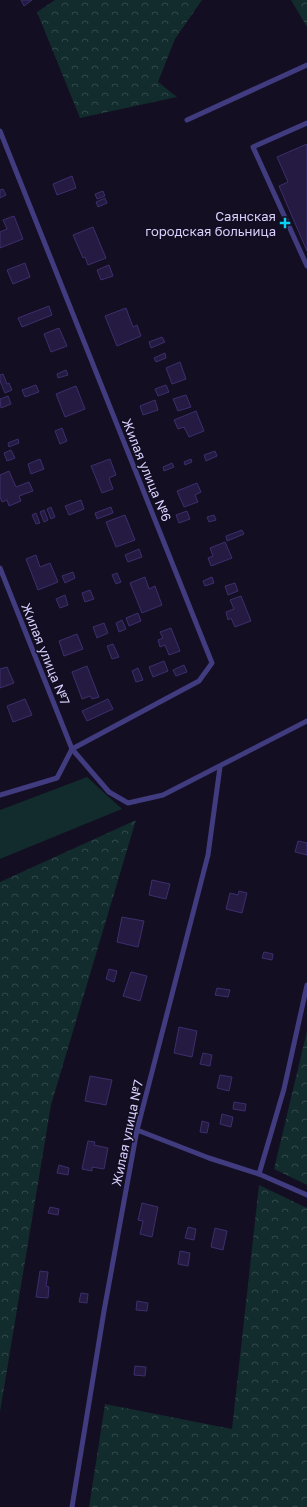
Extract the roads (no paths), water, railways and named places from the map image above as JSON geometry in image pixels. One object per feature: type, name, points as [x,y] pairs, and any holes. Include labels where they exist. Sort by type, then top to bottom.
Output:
[{"type":"lane","points":[[187,120],[307,65]]},
{"type":"lane","points":[[307,123],[253,147],[307,266]]},
{"type":"lane","name":"Жилая улица №6","points":[[0,131],[212,663],[200,681],[72,749]]},
{"type":"lane","name":"Жилая улица №7","points":[[0,568],[72,749],[109,792],[128,803],[163,795],[307,721]]},
{"type":"lane","points":[[0,795],[57,778],[72,749]]},
{"type":"lane","name":"Жилая улица №7","points":[[72,1507],[104,1311],[137,1130],[208,855],[220,766]]},
{"type":"lane","points":[[260,1174],[284,1089],[307,985]]},
{"type":"lane","points":[[137,1130],[209,1158],[260,1174],[307,1195]]},
{"type":"place","name":"Саянская городская больница","points":[[285,223]]}]
